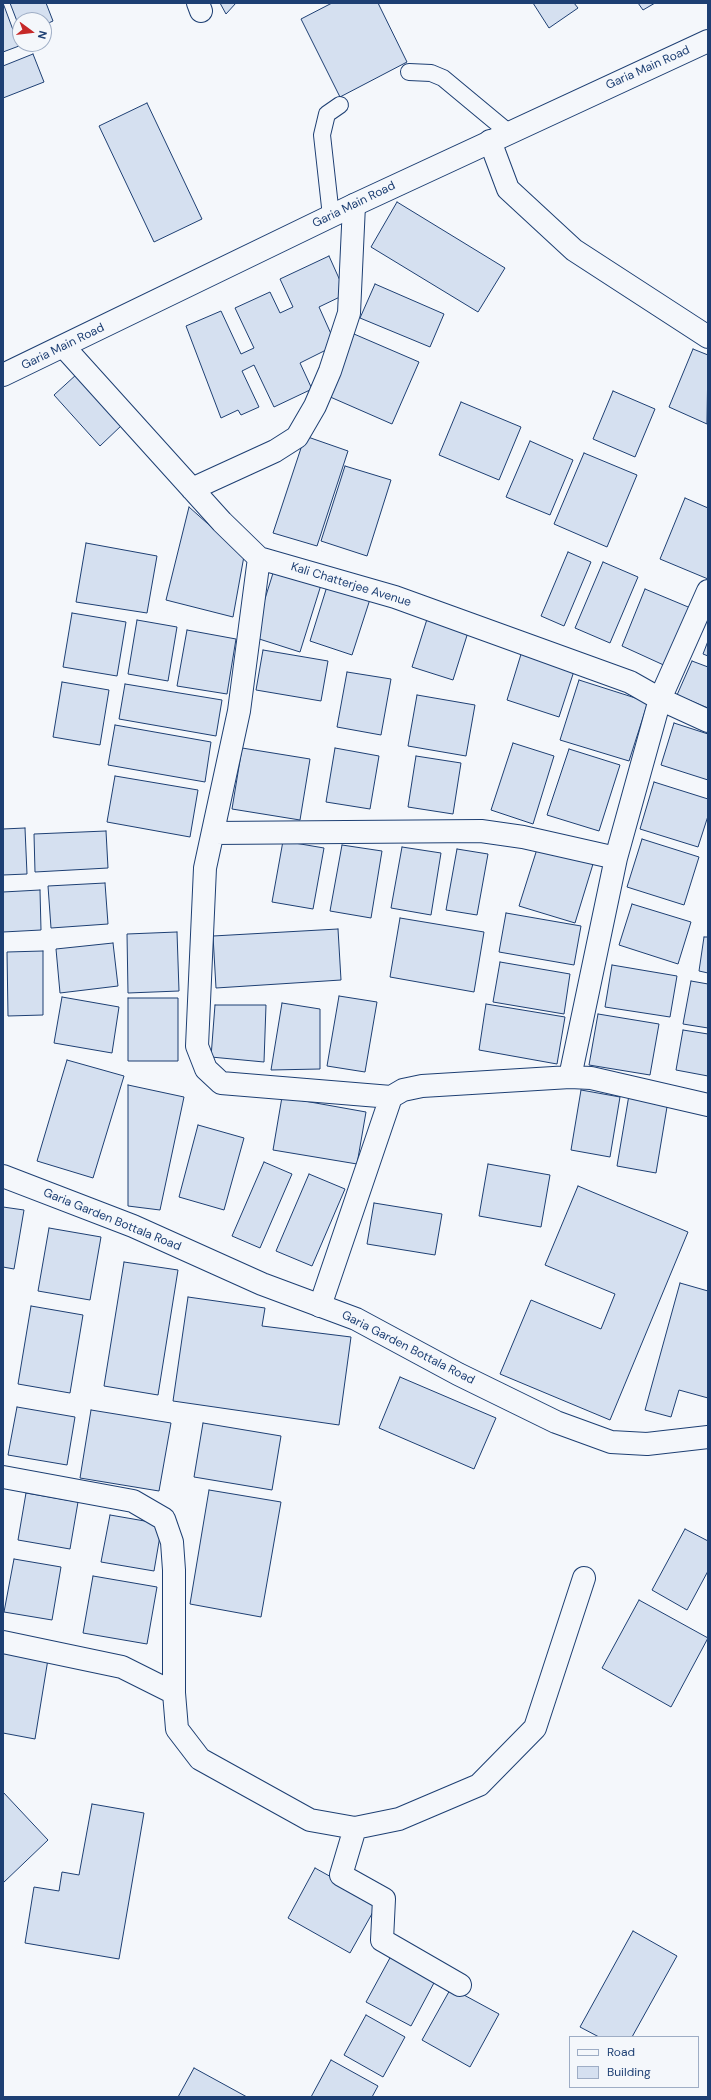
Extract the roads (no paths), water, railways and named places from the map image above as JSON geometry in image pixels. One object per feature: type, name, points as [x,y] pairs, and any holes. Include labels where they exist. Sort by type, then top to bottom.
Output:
[{"type":"street","name":"Garia Main Road","points":[[3,375],[64,347],[331,216],[499,136],[708,41]]},
{"type":"street","points":[[499,136],[508,189],[574,250],[708,337]]},
{"type":"street","points":[[192,489],[275,451],[298,436],[315,406],[330,371],[349,313],[354,205]]},
{"type":"street","name":"Kali Chatterjee Avenue","points":[[64,347],[222,522],[259,558],[395,597],[630,682],[660,699],[708,721]]},
{"type":"street","points":[[259,558],[239,711],[205,868],[197,1046],[206,1069],[221,1083],[391,1097],[403,1090],[422,1086],[570,1077],[591,1078],[708,1105]]},
{"type":"street","points":[[570,1077],[616,858],[660,699],[708,591]]},
{"type":"street","points":[[213,833],[481,831],[523,837],[616,858]]},
{"type":"street","points":[[320,1306],[391,1097]]},
{"type":"street","name":"Garia Garden Bottala Road","points":[[3,1176],[133,1226],[262,1284],[356,1318],[458,1374],[556,1422],[611,1442],[647,1444],[708,1437]]},
{"type":"street","points":[[3,1477],[133,1501],[164,1519],[172,1542],[174,1570],[174,1693],[177,1729],[200,1759],[310,1820],[355,1828],[400,1819],[479,1786],[535,1728],[584,1578]]},
{"type":"street","points":[[3,1642],[122,1667],[174,1693]]},
{"type":"street","points":[[355,1828],[341,1876],[384,1899],[382,1940],[460,1984]]},
{"type":"lane","points":[[409,72],[431,73],[443,78],[499,136]]},
{"type":"lane","points":[[331,216],[322,135],[327,114],[340,105]]}]
